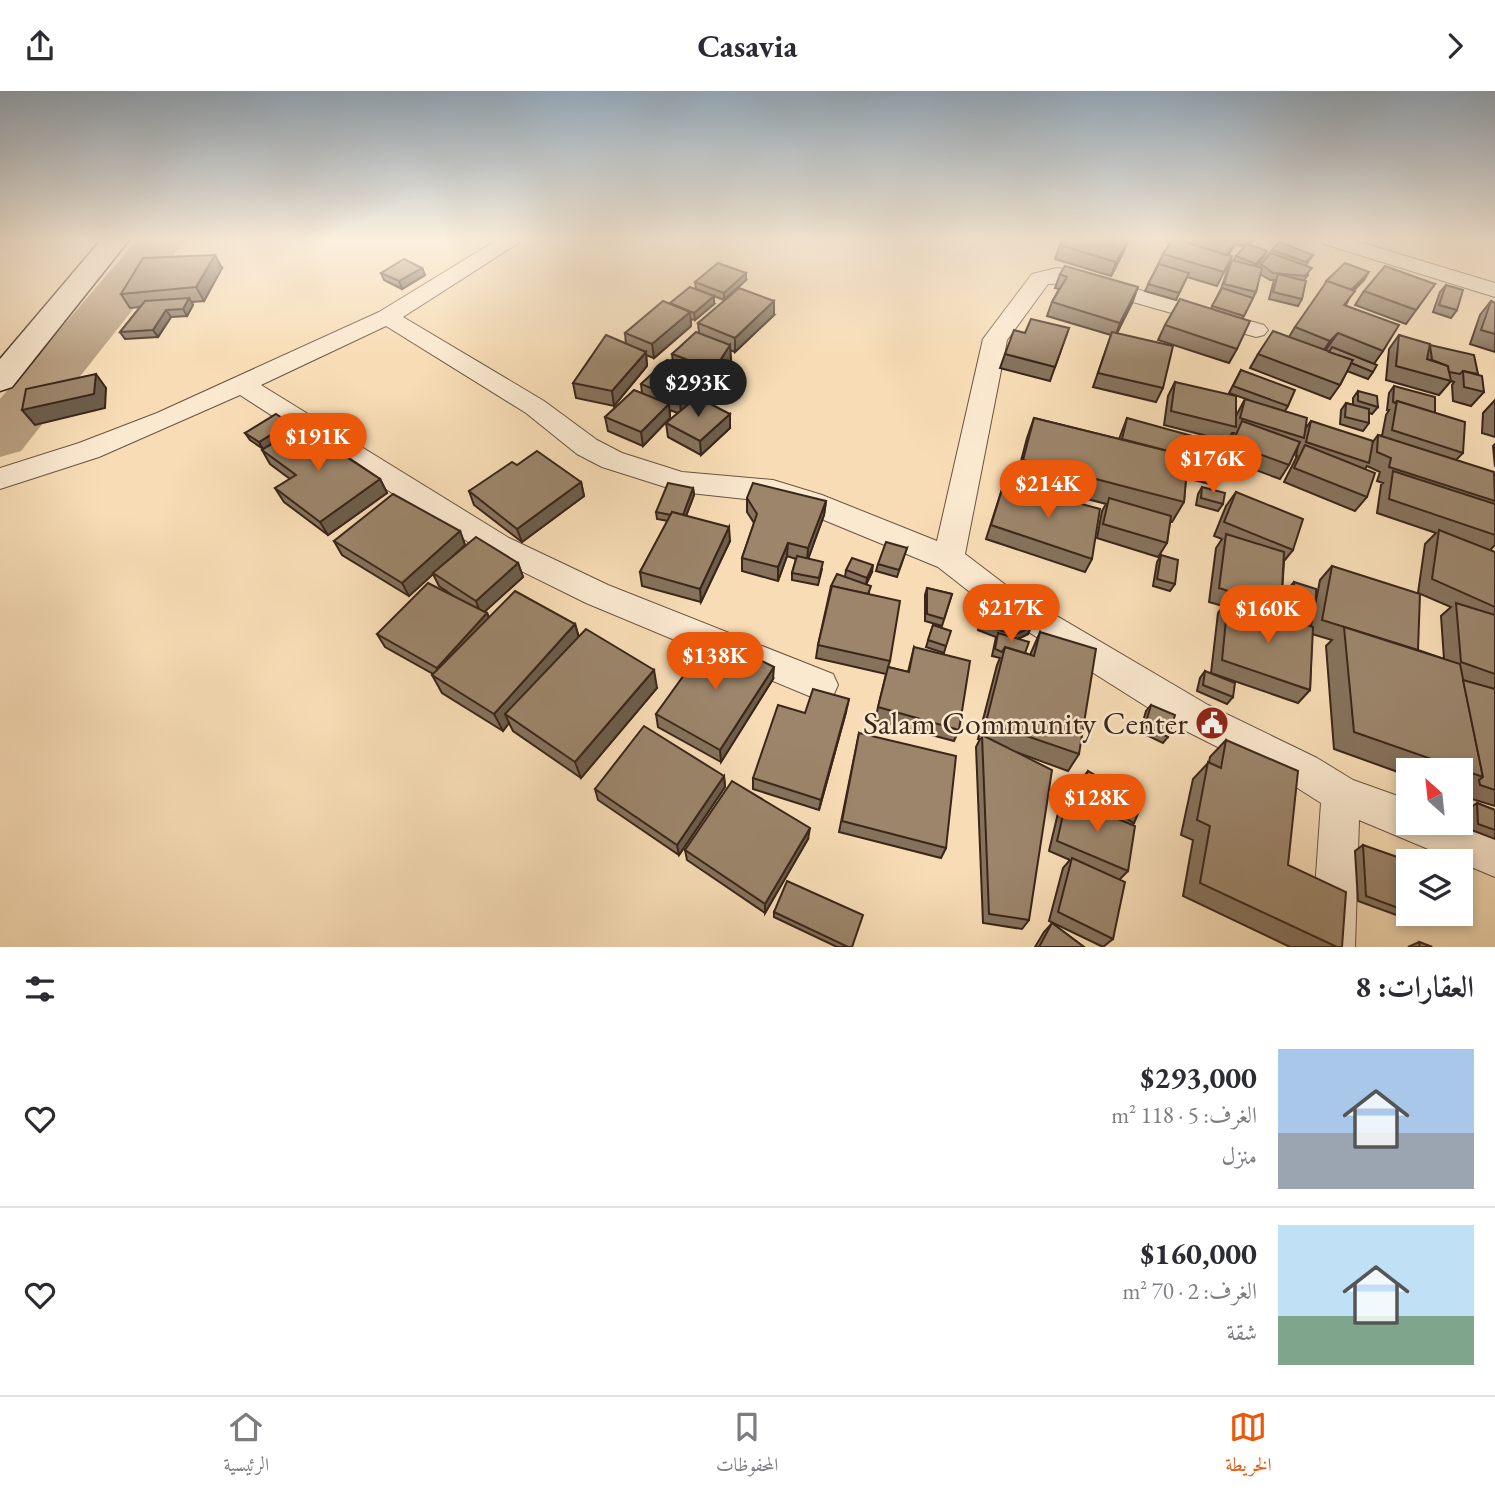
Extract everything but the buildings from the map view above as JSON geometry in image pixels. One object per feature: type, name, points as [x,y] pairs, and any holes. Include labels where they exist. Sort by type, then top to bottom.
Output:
[{"type":"street","points":[[0,380],[82,280]]},
{"type":"street","points":[[2,481],[166,419],[387,317],[447,280]]},
{"type":"street","points":[[948,558],[995,339],[1039,280]]},
{"type":"street","points":[[1079,280],[1256,330]]},
{"type":"street","points":[[1459,280],[1495,291]]},
{"type":"street","points":[[387,317],[519,397],[587,447],[612,460],[681,482],[773,491],[812,503],[948,558],[1000,598],[1195,717],[1304,771],[1340,794],[1396,815]]},
{"type":"street","points":[[241,384],[498,547],[597,594],[821,685]]},
{"type":"street","points":[[1333,947],[1340,794]]},
{"type":"street","points":[[1443,835],[1495,857]]},
{"type":"waterway","points":[[0,437],[131,280]]},
{"type":"place","name":"Salam Community Center","points":[[1212,723]]}]
